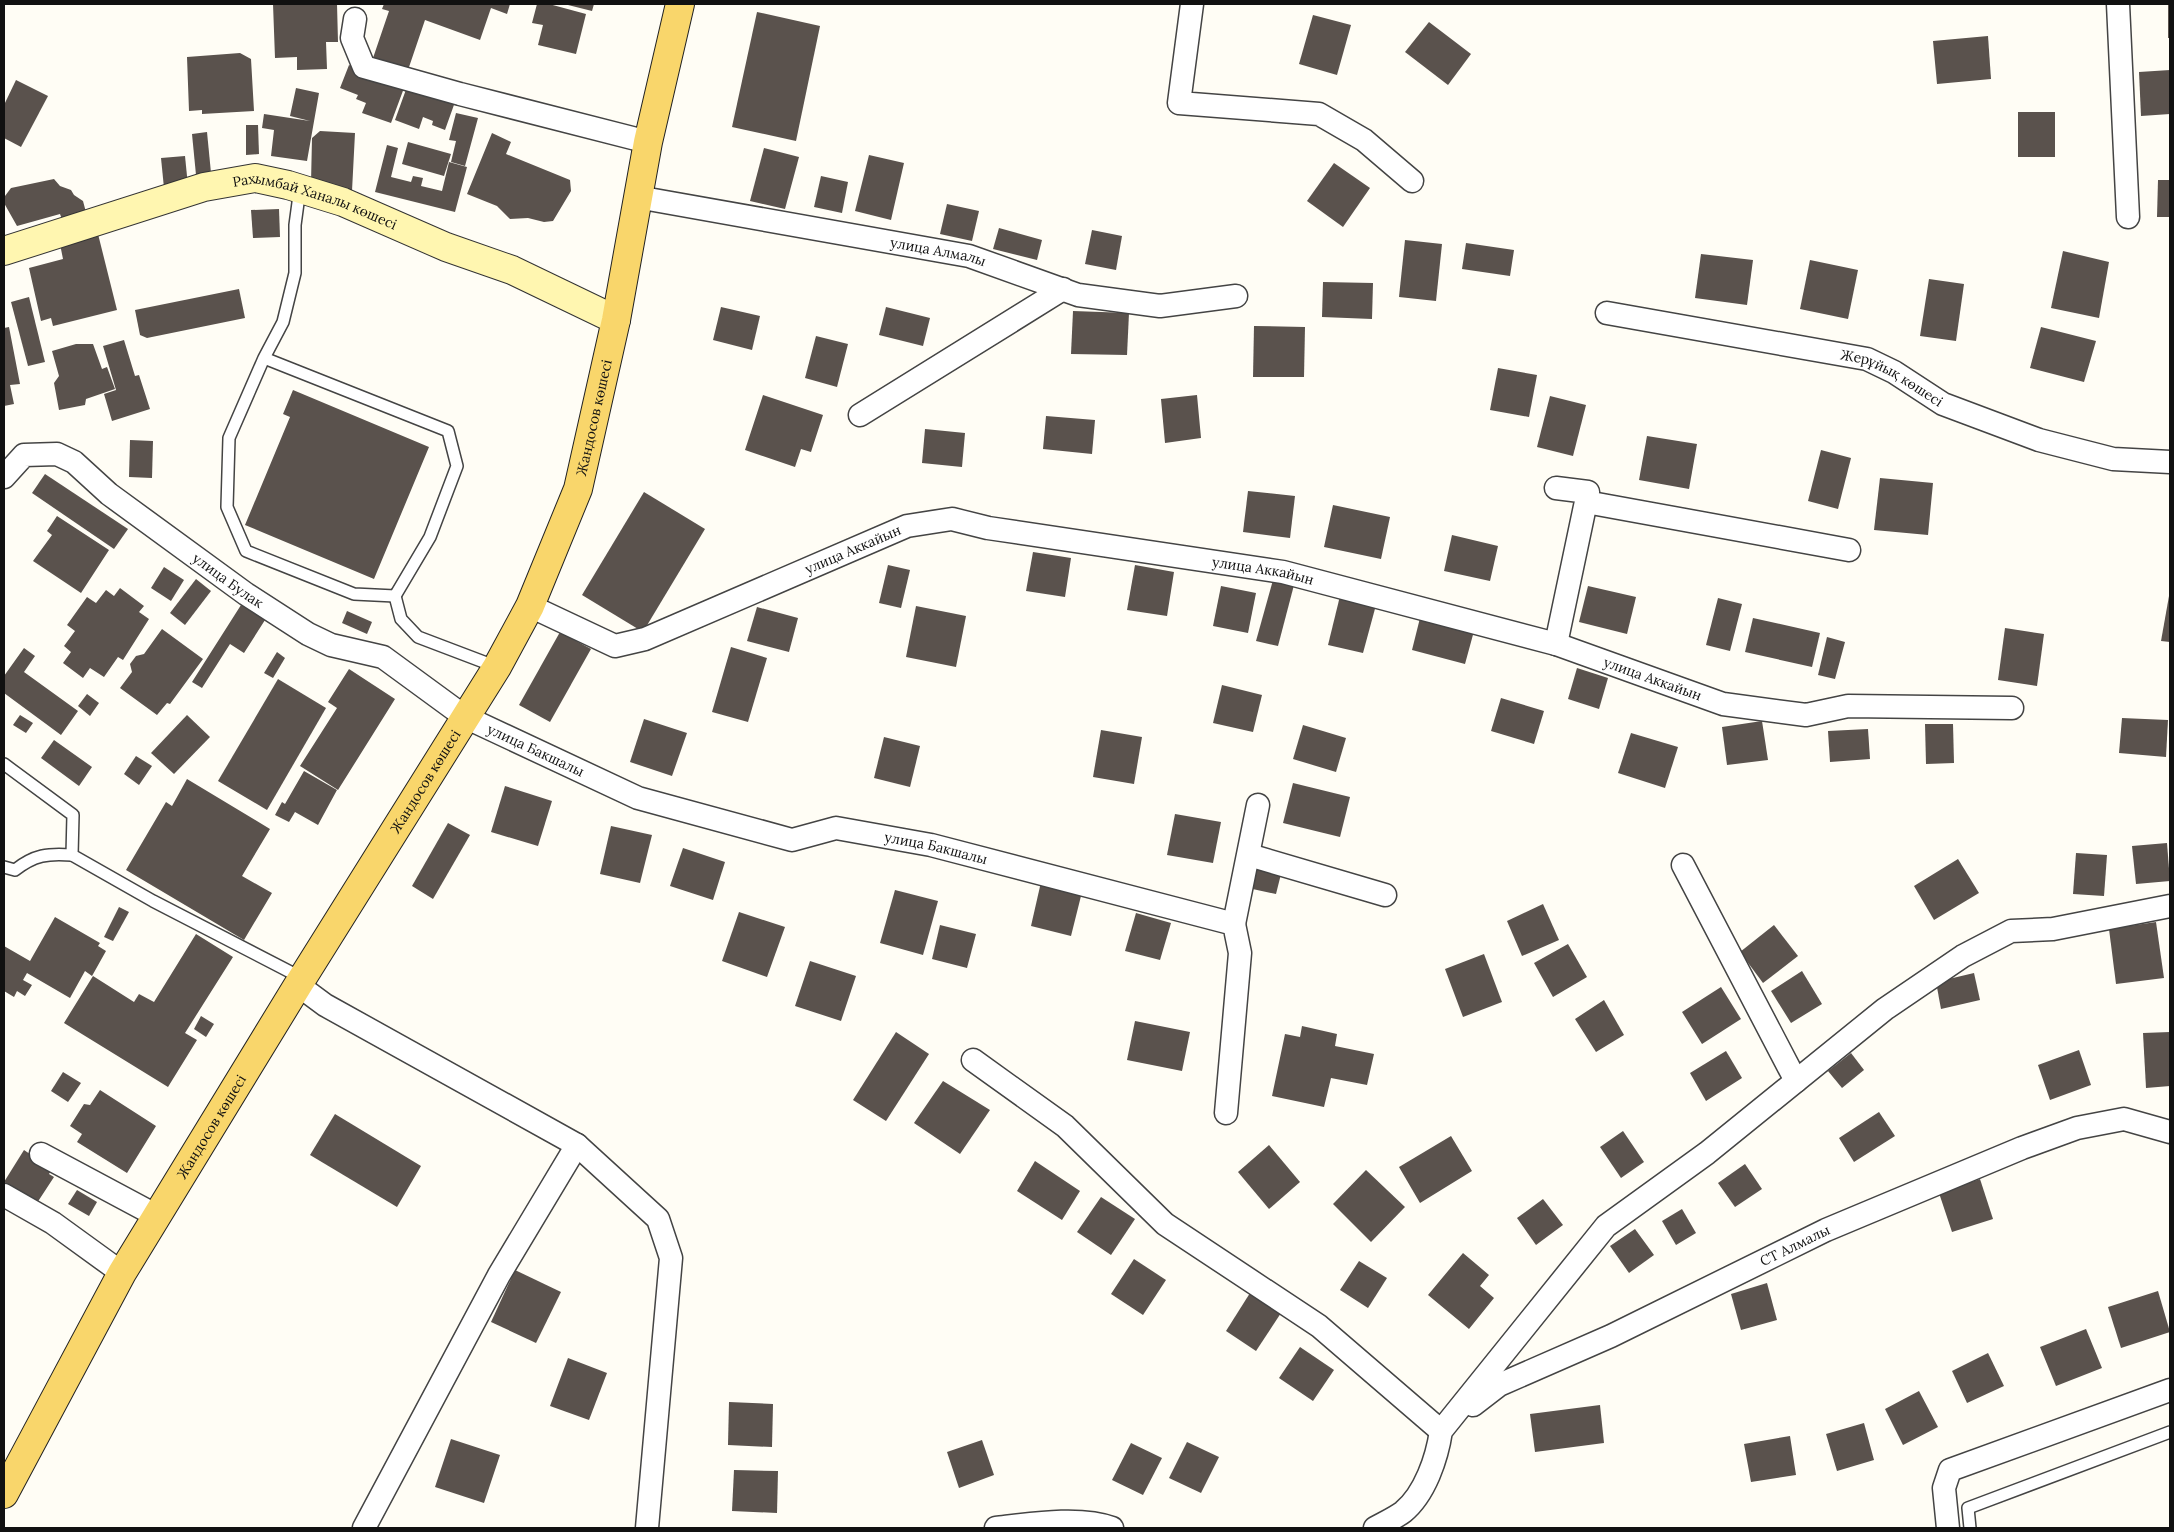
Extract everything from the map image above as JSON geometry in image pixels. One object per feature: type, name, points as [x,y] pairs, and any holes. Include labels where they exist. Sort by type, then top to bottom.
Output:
[{"type":"main road","name":"Жандосов көшесі","points":[[4,1494],[122,1272],[300,981],[497,667],[530,606],[578,489],[616,320],[648,142],[680,4]]},
{"type":"street","points":[[1192,4],[1179,103],[1318,114],[1364,140],[1412,182]]},
{"type":"street","points":[[2118,4],[2128,217]]},
{"type":"street","points":[[355,19],[352,38],[364,66],[460,94],[648,142]]},
{"type":"street","name":"Рахымбай Ханалы көшесі","points":[[4,251],[204,187],[255,178],[300,188],[342,202],[429,240],[512,270],[616,320]]},
{"type":"street","name":"улица Алмалы","points":[[637,197],[969,256],[1078,295],[1160,306],[1236,296]]},
{"type":"street","points":[[860,415],[1063,290]]},
{"type":"street","name":"Жерұйық көшесі","points":[[1607,313],[1868,359],[1894,372],[1943,404],[2038,440],[2113,459],[2170,462]]},
{"type":"street","name":"улица Булак","points":[[4,477],[24,455],[57,454],[74,462],[109,494],[246,594],[292,624],[331,645],[383,657],[465,717]]},
{"type":"street","points":[[1556,488],[1588,492],[1556,644]]},
{"type":"street","points":[[1586,502],[1849,550]]},
{"type":"street","name":"улица Аккайын","points":[[530,606],[615,646],[645,639],[907,526],[952,519],[988,528],[1283,572],[1556,644],[1722,704],[1806,715],[1848,706],[2012,708]]},
{"type":"street","name":"улица Бакшалы","points":[[465,717],[638,798],[792,840],[836,828],[931,845],[1234,924]]},
{"type":"street","points":[[1226,1113],[1240,953],[1234,924],[1258,805]]},
{"type":"street","points":[[1248,855],[1384,895]]},
{"type":"street","points":[[1683,865],[1796,1081]]},
{"type":"street","points":[[1375,1528],[1404,1512],[1420,1490],[1438,1452],[1441,1431],[1606,1226],[1707,1153],[1885,1009],[1963,956],[2011,931],[2053,929],[2170,906]]},
{"type":"street","points":[[300,981],[325,1005],[577,1144],[658,1219],[671,1258],[646,1528]]},
{"type":"street","points":[[972,1060],[1065,1126],[1165,1224],[1319,1326],[1441,1431]]},
{"type":"street","name":"СТ Алмалы","points":[[1441,1431],[1499,1385],[1611,1336],[1826,1230],[2022,1148],[2077,1128],[2124,1119],[2170,1132]]},
{"type":"street","points":[[364,1528],[499,1275],[577,1144]]},
{"type":"street","points":[[41,1154],[157,1216]]},
{"type":"street","points":[[4,1195],[53,1223],[122,1272]]},
{"type":"street","points":[[1948,1528],[1944,1488],[1950,1470],[2170,1390]]},
{"type":"street","points":[[996,1528],[1025,1525],[1097,1523],[1112,1528]]},
{"type":"lane","points":[[300,188],[295,225],[295,273],[283,322],[264,358],[229,438],[228,507],[246,551],[354,594],[394,596]]},
{"type":"lane","points":[[264,358],[448,431],[457,466],[430,536],[394,596],[401,619],[418,637],[497,667]]},
{"type":"lane","points":[[4,764],[72,815],[72,855]]},
{"type":"lane","points":[[4,867],[15,870],[24,863],[49,853],[72,855],[300,981]]},
{"type":"lane","points":[[1970,1528],[1968,1508],[2170,1432]]},
{"type":"building","points":[[273,4],[337,4],[338,42],[326,42],[327,69],[297,70],[297,57],[275,58]]},
{"type":"building","points":[[384,4],[510,4],[507,14],[491,8],[480,40],[425,20],[408,70],[373,58],[389,11],[382,9]]},
{"type":"building","points":[[537,4],[549,4],[586,14],[576,54],[538,45],[543,25],[532,23]]},
{"type":"building","points":[[564,4],[594,4],[592,11]]},
{"type":"building","points":[[2168,4],[2170,4],[2170,38],[2168,38]]},
{"type":"building","points":[[757,12],[820,26],[796,141],[732,127]]},
{"type":"building","points":[[1313,15],[1351,25],[1337,75],[1299,64]]},
{"type":"building","points":[[1429,22],[1471,54],[1448,85],[1405,52]]},
{"type":"building","points":[[1988,36],[1991,79],[1937,84],[1933,41]]},
{"type":"building","points":[[240,53],[251,59],[254,111],[202,114],[202,110],[189,111],[187,57]]},
{"type":"building","points":[[349,65],[404,88],[391,123],[362,113],[366,103],[356,99],[358,95],[340,88]]},
{"type":"building","points":[[2170,70],[2170,114],[2141,116],[2139,72]]},
{"type":"building","points":[[16,80],[48,96],[21,147],[4,138],[4,105]]},
{"type":"building","points":[[408,84],[455,102],[445,130],[432,125],[433,121],[423,117],[419,129],[395,120]]},
{"type":"building","points":[[296,88],[319,93],[307,161],[271,156],[274,130],[262,128],[264,114],[310,121],[290,116]]},
{"type":"building","points":[[2018,112],[2055,112],[2055,157],[2018,157]]},
{"type":"building","points":[[456,113],[478,118],[465,166],[451,162],[456,141],[449,140]]},
{"type":"building","points":[[246,125],[258,125],[259,154],[246,155]]},
{"type":"building","points":[[320,131],[355,133],[352,191],[335,190],[335,184],[311,183],[312,138]]},
{"type":"building","points":[[207,132],[211,173],[196,175],[192,134]]},
{"type":"building","points":[[492,133],[511,142],[506,154],[570,180],[571,191],[553,221],[544,222],[528,218],[510,219],[497,206],[467,194]]},
{"type":"building","points":[[408,142],[451,154],[444,176],[402,164]]},
{"type":"building","points":[[387,145],[398,148],[391,177],[411,182],[413,176],[423,178],[421,186],[442,191],[449,162],[467,167],[455,212],[375,192]]},
{"type":"building","points":[[764,148],[799,157],[785,209],[750,201]]},
{"type":"building","points":[[869,155],[904,163],[891,220],[855,211]]},
{"type":"building","points":[[185,156],[188,186],[164,188],[161,158]]},
{"type":"building","points":[[1334,163],[1370,188],[1343,227],[1307,201]]},
{"type":"building","points":[[821,176],[848,182],[842,213],[814,207]]},
{"type":"building","points":[[54,179],[60,186],[71,190],[74,195],[83,201],[87,216],[63,222],[60,214],[17,226],[4,203],[5,196],[11,188]]},
{"type":"building","points":[[2158,180],[2170,180],[2170,217],[2157,217]]},
{"type":"building","points":[[947,204],[979,211],[972,241],[940,234]]},
{"type":"building","points":[[279,209],[280,237],[253,238],[251,210]]},
{"type":"building","points":[[999,228],[1042,240],[1037,260],[993,249]]},
{"type":"building","points":[[1092,230],[1122,236],[1116,270],[1085,264]]},
{"type":"building","points":[[98,234],[117,310],[53,326],[51,318],[41,321],[29,268],[63,259],[60,244]]},
{"type":"building","points":[[1405,240],[1442,244],[1436,301],[1399,297]]},
{"type":"building","points":[[1466,243],[1514,250],[1510,276],[1462,269]]},
{"type":"building","points":[[2063,251],[2109,262],[2099,318],[2051,308]]},
{"type":"building","points":[[1701,254],[1753,260],[1747,305],[1695,298]]},
{"type":"building","points":[[1810,260],[1858,270],[1848,319],[1800,309]]},
{"type":"building","points":[[1929,279],[1964,284],[1956,341],[1920,336]]},
{"type":"building","points":[[1323,282],[1373,283],[1372,319],[1322,317]]},
{"type":"building","points":[[239,289],[245,318],[147,338],[140,335],[135,310]]},
{"type":"building","points":[[29,297],[45,362],[28,366],[11,302]]},
{"type":"building","points":[[721,307],[760,316],[752,350],[713,340]]},
{"type":"building","points":[[886,307],[930,318],[923,346],[879,335]]},
{"type":"building","points":[[1073,311],[1129,313],[1127,355],[1071,354]]},
{"type":"building","points":[[1254,326],[1305,327],[1304,377],[1253,377]]},
{"type":"building","points":[[9,327],[20,384],[10,385],[14,404],[4,406],[4,328]]},
{"type":"building","points":[[2041,327],[2096,341],[2084,382],[2030,368]]},
{"type":"building","points":[[816,336],[848,344],[837,387],[805,378]]},
{"type":"building","points":[[124,340],[135,376],[139,375],[150,409],[112,421],[104,394],[116,390],[103,346]]},
{"type":"building","points":[[76,344],[93,344],[102,369],[107,367],[115,389],[86,399],[85,405],[59,410],[54,383],[59,376],[52,351]]},
{"type":"building","points":[[1498,368],[1537,375],[1529,417],[1490,410]]},
{"type":"building","points":[[293,390],[429,447],[374,579],[245,525],[290,417],[283,414]]},
{"type":"building","points":[[763,395],[823,415],[811,452],[801,449],[795,467],[745,450]]},
{"type":"building","points":[[1197,395],[1201,438],[1165,443],[1161,399]]},
{"type":"building","points":[[1550,396],[1586,405],[1573,456],[1537,447]]},
{"type":"building","points":[[1046,416],[1095,420],[1092,454],[1043,449]]},
{"type":"building","points":[[925,429],[965,433],[962,467],[922,463]]},
{"type":"building","points":[[1647,436],[1697,444],[1689,489],[1639,480]]},
{"type":"building","points":[[130,440],[153,441],[152,478],[129,477]]},
{"type":"building","points":[[1821,450],[1851,458],[1838,509],[1808,501]]},
{"type":"building","points":[[45,474],[128,529],[114,549],[32,493]]},
{"type":"building","points":[[1880,478],[1933,483],[1928,535],[1874,530]]},
{"type":"building","points":[[1248,491],[1295,496],[1290,538],[1243,532]]},
{"type":"building","points":[[644,492],[705,529],[643,632],[582,595]]},
{"type":"building","points":[[1333,505],[1390,517],[1381,559],[1324,547]]},
{"type":"building","points":[[57,516],[109,550],[81,593],[33,561],[52,535],[47,531]]},
{"type":"building","points":[[1452,535],[1498,546],[1490,581],[1444,571]]},
{"type":"building","points":[[1033,552],[1071,558],[1065,597],[1026,591]]},
{"type":"building","points":[[888,565],[910,570],[901,608],[879,603]]},
{"type":"building","points":[[1135,565],[1174,572],[1167,616],[1127,610]]},
{"type":"building","points":[[164,567],[184,580],[171,601],[151,588]]},
{"type":"building","points":[[196,579],[211,591],[185,625],[170,613]]},
{"type":"building","points":[[1273,580],[1294,585],[1278,646],[1256,641]]},
{"type":"building","points":[[1221,586],[1256,593],[1248,633],[1213,626]]},
{"type":"building","points":[[1588,586],[1636,597],[1627,634],[1579,622]]},
{"type":"building","points":[[120,588],[144,606],[139,612],[149,619],[123,660],[118,657],[104,677],[90,668],[83,678],[63,663],[71,652],[64,646],[75,631],[67,625],[87,597],[96,603],[106,590],[114,596]]},
{"type":"building","points":[[1340,596],[1376,605],[1363,653],[1328,645]]},
{"type":"building","points":[[2170,596],[2170,642],[2161,641]]},
{"type":"building","points":[[1718,598],[1742,604],[1730,651],[1706,645]]},
{"type":"building","points":[[241,605],[265,620],[244,653],[230,644],[202,688],[192,682]]},
{"type":"building","points":[[916,606],[966,616],[956,667],[906,657]]},
{"type":"building","points":[[757,607],[798,618],[789,652],[747,641]]},
{"type":"building","points":[[347,611],[372,622],[367,634],[342,623]]},
{"type":"building","points":[[1420,618],[1474,631],[1465,664],[1412,650]]},
{"type":"building","points":[[1753,618],[1820,633],[1812,667],[1745,652]]},
{"type":"building","points":[[2005,628],[2044,634],[2037,686],[1998,680]]},
{"type":"building","points":[[162,629],[203,659],[170,704],[167,703],[157,715],[120,688],[132,672],[130,664],[136,656],[144,654]]},
{"type":"building","points":[[560,632],[591,649],[550,722],[519,705]]},
{"type":"building","points":[[1827,637],[1845,642],[1835,679],[1818,675]]},
{"type":"building","points":[[731,647],[767,658],[748,722],[712,712]]},
{"type":"building","points":[[24,648],[35,656],[24,672],[78,711],[61,735],[4,693],[4,676]]},
{"type":"building","points":[[277,652],[285,658],[273,678],[264,673]]},
{"type":"building","points":[[1577,668],[1608,678],[1599,709],[1568,699]]},
{"type":"building","points":[[349,669],[395,699],[338,790],[300,766],[337,708],[328,702]]},
{"type":"building","points":[[278,679],[326,708],[267,810],[218,781]]},
{"type":"building","points":[[1222,685],[1262,695],[1253,732],[1213,723]]},
{"type":"building","points":[[87,694],[99,703],[90,716],[78,706]]},
{"type":"building","points":[[1501,698],[1544,711],[1534,744],[1491,731]]},
{"type":"building","points":[[20,715],[33,723],[26,733],[13,725]]},
{"type":"building","points":[[187,715],[210,737],[174,774],[151,753]]},
{"type":"building","points":[[2122,718],[2168,720],[2166,757],[2119,753]]},
{"type":"building","points":[[644,719],[687,733],[672,776],[630,762]]},
{"type":"building","points":[[1762,721],[1768,760],[1727,765],[1722,727]]},
{"type":"building","points":[[1925,724],[1953,724],[1954,763],[1926,764]]},
{"type":"building","points":[[1303,725],[1346,738],[1336,772],[1293,759]]},
{"type":"building","points":[[1868,729],[1870,759],[1830,762],[1828,731]]},
{"type":"building","points":[[1101,730],[1142,737],[1134,784],[1093,777]]},
{"type":"building","points":[[1631,733],[1678,747],[1665,788],[1618,773]]},
{"type":"building","points":[[884,737],[920,746],[910,787],[874,778]]},
{"type":"building","points":[[54,740],[92,767],[79,786],[41,758]]},
{"type":"building","points":[[136,756],[152,766],[139,785],[124,774]]},
{"type":"building","points":[[304,771],[337,790],[318,825],[295,812],[289,822],[275,815],[282,802],[285,804]]},
{"type":"building","points":[[187,779],[270,829],[242,876],[272,893],[244,940],[126,870],[166,802],[172,806]]},
{"type":"building","points":[[1293,783],[1350,797],[1340,837],[1283,823]]},
{"type":"building","points":[[505,786],[552,801],[538,846],[491,832]]},
{"type":"building","points":[[1175,814],[1221,822],[1213,863],[1167,855]]},
{"type":"building","points":[[448,823],[470,835],[433,899],[412,886]]},
{"type":"building","points":[[611,826],[652,835],[640,883],[600,874]]},
{"type":"building","points":[[2167,843],[2170,881],[2136,884],[2132,846]]},
{"type":"building","points":[[683,848],[725,862],[713,900],[670,886]]},
{"type":"building","points":[[2076,853],[2107,855],[2104,896],[2073,894]]},
{"type":"building","points":[[1958,859],[1979,893],[1934,920],[1914,886]]},
{"type":"building","points":[[1252,868],[1281,874],[1276,894],[1248,888]]},
{"type":"building","points":[[1041,882],[1082,892],[1071,936],[1031,926]]},
{"type":"building","points":[[895,890],[938,901],[923,955],[880,943]]},
{"type":"building","points":[[1543,904],[1559,940],[1522,956],[1507,921]]},
{"type":"building","points":[[119,907],[129,912],[113,941],[104,937]]},
{"type":"building","points":[[739,912],[785,927],[767,977],[722,961]]},
{"type":"building","points":[[1136,913],[1171,923],[1160,960],[1125,951]]},
{"type":"building","points":[[55,917],[100,943],[98,946],[106,951],[92,976],[85,971],[70,998],[27,973],[23,980],[32,985],[25,996],[17,991],[14,997],[4,991],[4,946],[30,961]]},
{"type":"building","points":[[2156,922],[2164,978],[2116,984],[2109,929]]},
{"type":"building","points":[[940,925],[976,934],[967,968],[932,959]]},
{"type":"building","points":[[1774,925],[1798,956],[1763,983],[1740,952]]},
{"type":"building","points":[[196,934],[233,957],[185,1033],[197,1040],[168,1087],[64,1023],[93,976],[134,1002],[139,994],[154,1002]]},
{"type":"building","points":[[1568,944],[1587,977],[1553,997],[1534,963]]},
{"type":"building","points":[[1484,954],[1502,1002],[1463,1017],[1445,969]]},
{"type":"building","points":[[810,961],[856,976],[841,1021],[795,1006]]},
{"type":"building","points":[[1802,971],[1822,1004],[1791,1023],[1771,991]]},
{"type":"building","points":[[1974,973],[1980,1000],[1941,1009],[1936,982]]},
{"type":"building","points":[[1721,987],[1741,1019],[1702,1044],[1682,1012]]},
{"type":"building","points":[[1604,1000],[1624,1035],[1596,1052],[1575,1019]]},
{"type":"building","points":[[201,1016],[214,1024],[206,1037],[194,1029]]},
{"type":"building","points":[[1135,1021],[1190,1032],[1182,1071],[1127,1060]]},
{"type":"building","points":[[1302,1026],[1337,1034],[1335,1046],[1374,1054],[1367,1085],[1331,1078],[1324,1107],[1272,1096],[1285,1034],[1300,1037]]},
{"type":"building","points":[[896,1032],[929,1054],[886,1121],[853,1100]]},
{"type":"building","points":[[2170,1032],[2170,1086],[2146,1088],[2143,1033]]},
{"type":"building","points":[[2079,1050],[2091,1085],[2050,1100],[2038,1065]]},
{"type":"building","points":[[1726,1051],[1742,1078],[1706,1101],[1690,1073]]},
{"type":"building","points":[[1851,1053],[1864,1070],[1842,1088],[1828,1071]]},
{"type":"building","points":[[63,1072],[81,1083],[68,1102],[51,1091]]},
{"type":"building","points":[[943,1081],[990,1110],[960,1154],[914,1123]]},
{"type":"building","points":[[100,1090],[156,1126],[127,1173],[77,1142],[82,1134],[70,1126],[84,1104],[90,1105]]},
{"type":"building","points":[[1879,1112],[1895,1136],[1854,1162],[1839,1138]]},
{"type":"building","points":[[335,1114],[421,1166],[397,1207],[310,1155]]},
{"type":"building","points":[[1623,1131],[1644,1162],[1621,1178],[1600,1147]]},
{"type":"building","points":[[1451,1136],[1472,1171],[1420,1203],[1399,1167]]},
{"type":"building","points":[[1269,1145],[1300,1182],[1269,1209],[1238,1172]]},
{"type":"building","points":[[24,1150],[52,1169],[49,1174],[54,1177],[37,1203],[4,1182]]},
{"type":"building","points":[[1035,1161],[1080,1191],[1062,1220],[1017,1191]]},
{"type":"building","points":[[1745,1164],[1762,1189],[1735,1207],[1718,1183]]},
{"type":"building","points":[[1366,1170],[1405,1207],[1371,1242],[1333,1204]]},
{"type":"building","points":[[1980,1179],[1993,1219],[1952,1232],[1939,1193]]},
{"type":"building","points":[[77,1190],[97,1202],[89,1216],[68,1204]]},
{"type":"building","points":[[1101,1197],[1135,1219],[1111,1255],[1077,1232]]},
{"type":"building","points":[[1543,1199],[1563,1225],[1536,1245],[1517,1218]]},
{"type":"building","points":[[1682,1209],[1696,1233],[1676,1245],[1662,1221]]},
{"type":"building","points":[[1635,1229],[1654,1255],[1629,1273],[1610,1246]]},
{"type":"building","points":[[1463,1253],[1489,1275],[1480,1286],[1494,1298],[1469,1329],[1428,1295]]},
{"type":"building","points":[[1134,1259],[1166,1280],[1143,1315],[1111,1294]]},
{"type":"building","points":[[1359,1261],[1387,1278],[1368,1308],[1340,1290]]},
{"type":"building","points":[[515,1270],[561,1292],[536,1343],[491,1322]]},
{"type":"building","points":[[1767,1283],[1777,1320],[1741,1330],[1731,1294]]},
{"type":"building","points":[[2158,1291],[2170,1332],[2121,1348],[2108,1307]]},
{"type":"building","points":[[1250,1293],[1281,1313],[1256,1351],[1226,1331]]},
{"type":"building","points":[[2086,1329],[2102,1368],[2056,1386],[2040,1347]]},
{"type":"building","points":[[1300,1347],[1334,1370],[1313,1401],[1279,1378]]},
{"type":"building","points":[[1988,1353],[2004,1386],[1967,1403],[1952,1371]]},
{"type":"building","points":[[568,1358],[607,1373],[589,1420],[550,1406]]},
{"type":"building","points":[[1919,1391],[1938,1427],[1903,1445],[1885,1409]]},
{"type":"building","points":[[729,1402],[773,1404],[772,1447],[728,1445]]},
{"type":"building","points":[[1600,1405],[1604,1443],[1535,1452],[1530,1414]]},
{"type":"building","points":[[1864,1423],[1874,1460],[1837,1471],[1826,1434]]},
{"type":"building","points":[[1790,1436],[1796,1475],[1751,1482],[1744,1444]]},
{"type":"building","points":[[451,1439],[500,1455],[484,1503],[435,1487]]},
{"type":"building","points":[[982,1440],[994,1475],[959,1488],[947,1452]]},
{"type":"building","points":[[1187,1442],[1219,1457],[1201,1493],[1169,1478]]},
{"type":"building","points":[[1131,1443],[1162,1458],[1143,1495],[1112,1480]]},
{"type":"building","points":[[734,1470],[778,1471],[777,1513],[732,1511]]}]
